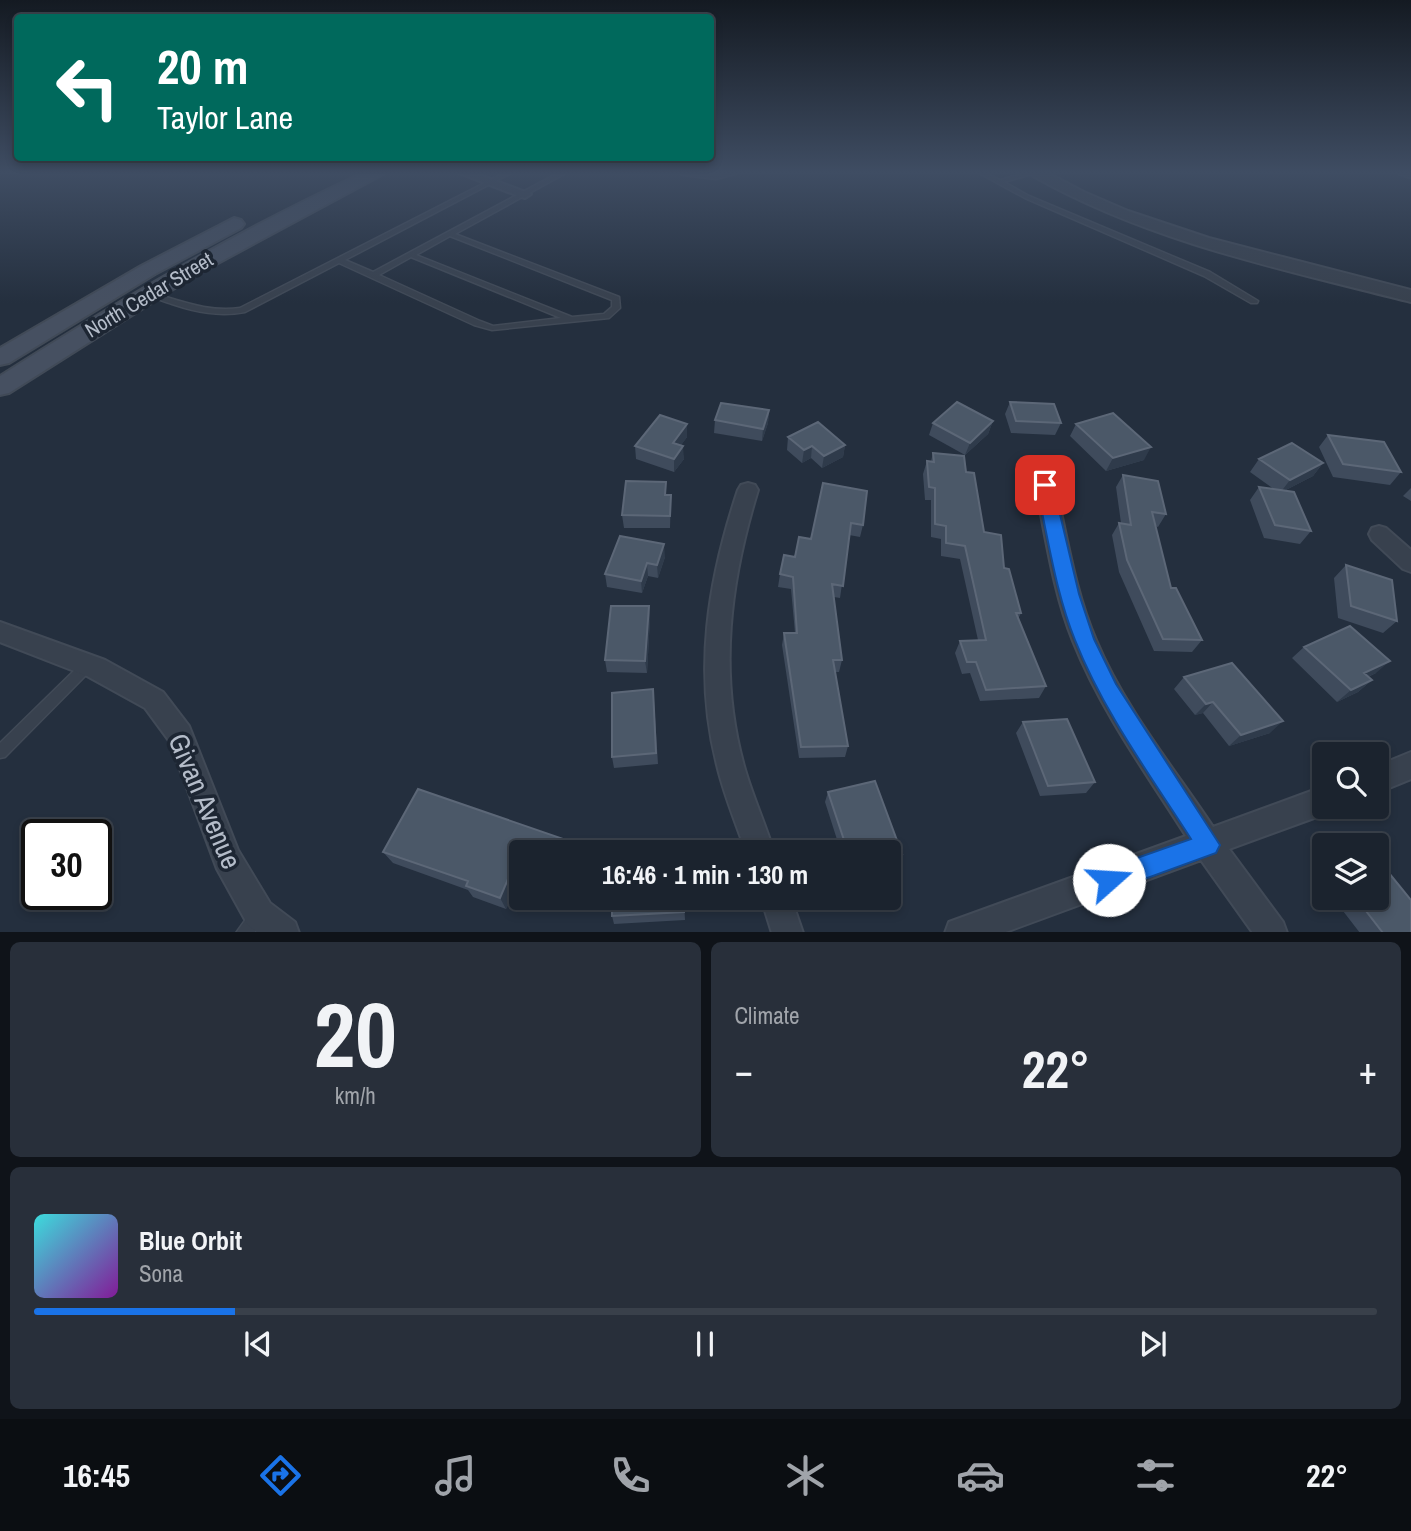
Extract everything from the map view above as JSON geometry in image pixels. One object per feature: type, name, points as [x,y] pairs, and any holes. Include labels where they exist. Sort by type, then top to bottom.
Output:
[{"type":"main road","name":"North Cedar Street","points":[[0,358],[148,270],[249,216]]},
{"type":"main road","name":"North Cedar Street","points":[[0,387],[149,293],[290,216]]},
{"type":"street","points":[[1131,216],[1246,253],[1411,296]]},
{"type":"street","points":[[1177,216],[1250,240],[1411,281]]},
{"type":"street","points":[[1045,485],[1070,594],[1084,640],[1108,690],[1208,845],[1271,932]]},
{"type":"street","points":[[748,490],[724,568],[715,652],[728,753],[756,840]]},
{"type":"street","points":[[1379,534],[1411,563]]},
{"type":"street","name":"Givan Avenue","points":[[0,632],[88,665],[154,700],[180,734],[251,923],[281,932]]},
{"type":"street","points":[[1389,775],[1411,765]]},
{"type":"street","points":[[963,932],[1312,805]]},
{"type":"street","points":[[780,910],[788,932]]},
{"type":"lane","points":[[149,293],[211,313],[228,314],[242,310],[423,216]]},
{"type":"lane","points":[[373,275],[483,216]]},
{"type":"lane","points":[[1073,216],[1207,274],[1254,301]]},
{"type":"lane","points":[[339,260],[492,328],[606,316],[616,308],[616,299],[450,234]]},
{"type":"lane","points":[[411,255],[571,320]]},
{"type":"lane","points":[[0,752],[88,665]]},
{"type":"building","points":[[957,402],[993,421],[970,443],[933,423]]},
{"type":"building","points":[[1010,402],[1054,404],[1061,423],[1016,421]]},
{"type":"building","points":[[721,403],[769,410],[763,429],[715,420]]},
{"type":"building","points":[[1113,413],[1151,447],[1113,458],[1076,424]]},
{"type":"building","points":[[660,415],[687,424],[673,443],[683,446],[674,459],[635,446]]},
{"type":"building","points":[[818,422],[845,445],[824,456],[812,446],[804,450],[788,437]]},
{"type":"building","points":[[1328,435],[1384,442],[1401,472],[1343,464]]},
{"type":"building","points":[[1292,443],[1323,463],[1290,480],[1259,459]]},
{"type":"building","points":[[933,453],[964,456],[966,472],[974,473],[984,532],[1001,535],[1004,568],[1009,569],[1021,613],[1016,613],[1046,686],[986,690],[976,662],[967,662],[960,641],[986,640],[965,546],[946,543],[946,526],[935,524],[935,488],[929,487],[927,461],[934,462]]},
{"type":"building","points":[[1123,475],[1158,481],[1166,514],[1152,512],[1171,588],[1176,588],[1202,640],[1163,639],[1127,560],[1119,523],[1131,525]]},
{"type":"building","points":[[626,481],[666,482],[665,495],[671,495],[670,516],[622,515]]},
{"type":"building","points":[[823,483],[867,491],[863,525],[851,523],[843,586],[832,584],[842,660],[833,660],[848,746],[801,747],[784,633],[797,633],[793,577],[780,574],[784,555],[795,557],[799,537],[811,539]]},
{"type":"building","points":[[1259,487],[1294,492],[1311,531],[1275,525]]},
{"type":"building","points":[[620,536],[664,544],[657,565],[647,563],[641,581],[605,574]]},
{"type":"building","points":[[1346,565],[1392,580],[1397,621],[1351,606]]},
{"type":"building","points":[[611,606],[649,606],[645,661],[605,660]]},
{"type":"building","points":[[1350,626],[1390,661],[1364,673],[1372,680],[1351,690],[1304,647]]},
{"type":"building","points":[[1232,663],[1283,721],[1241,735],[1213,702],[1206,704],[1184,677]]},
{"type":"building","points":[[653,689],[656,753],[612,757],[612,693]]},
{"type":"building","points":[[1067,719],[1095,782],[1048,786],[1023,722]]},
{"type":"building","points":[[875,781],[897,840],[844,840],[828,792]]},
{"type":"building","points":[[418,789],[566,840],[509,840],[509,879],[500,898],[466,886],[468,881],[383,852]]},
{"type":"building","points":[[1389,873],[1411,900],[1411,932],[1382,932],[1365,910],[1389,910]]},
{"type":"building","points":[[612,910],[684,910],[684,912],[612,916]]},
{"type":"route","points":[[1045,485],[1070,594],[1084,640],[1108,690],[1208,845],[1109,880]]}]
